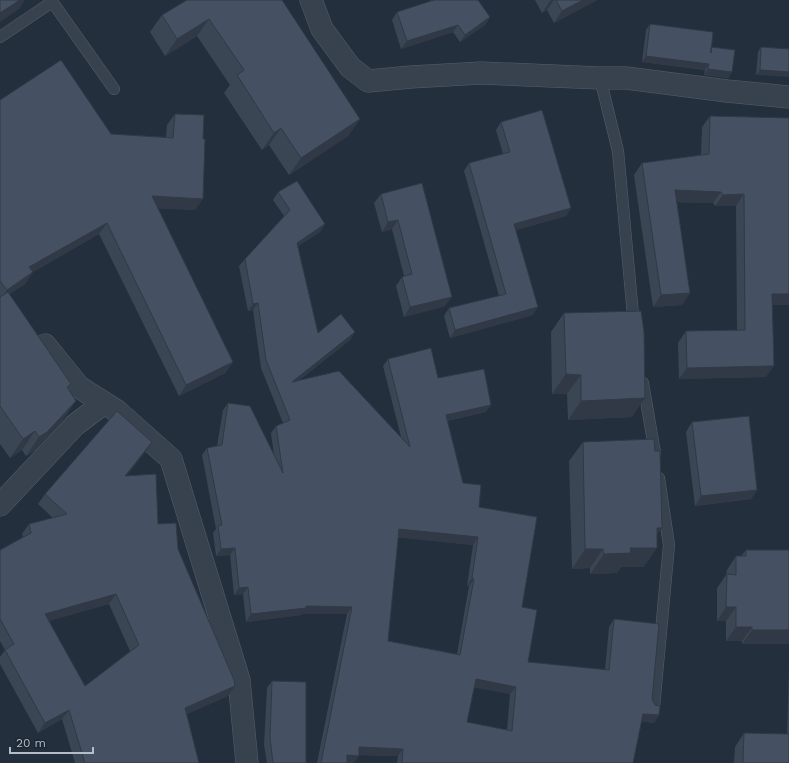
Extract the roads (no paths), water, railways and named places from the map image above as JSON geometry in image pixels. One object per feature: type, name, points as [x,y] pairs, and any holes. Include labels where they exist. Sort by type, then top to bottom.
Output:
[{"type":"street","points":[[311,0],[322,29],[350,67],[368,82],[411,77],[482,73],[626,78],[726,91],[789,97]]},
{"type":"street","points":[[45,345],[79,387],[117,411],[171,459],[239,680],[247,763]]},
{"type":"street","points":[[0,505],[75,425],[104,403]]},
{"type":"lane","points":[[0,37],[51,1],[114,89]]},
{"type":"lane","points":[[600,78],[618,151],[635,336]]},
{"type":"lane","points":[[641,375],[657,464],[669,545],[654,707]]}]
